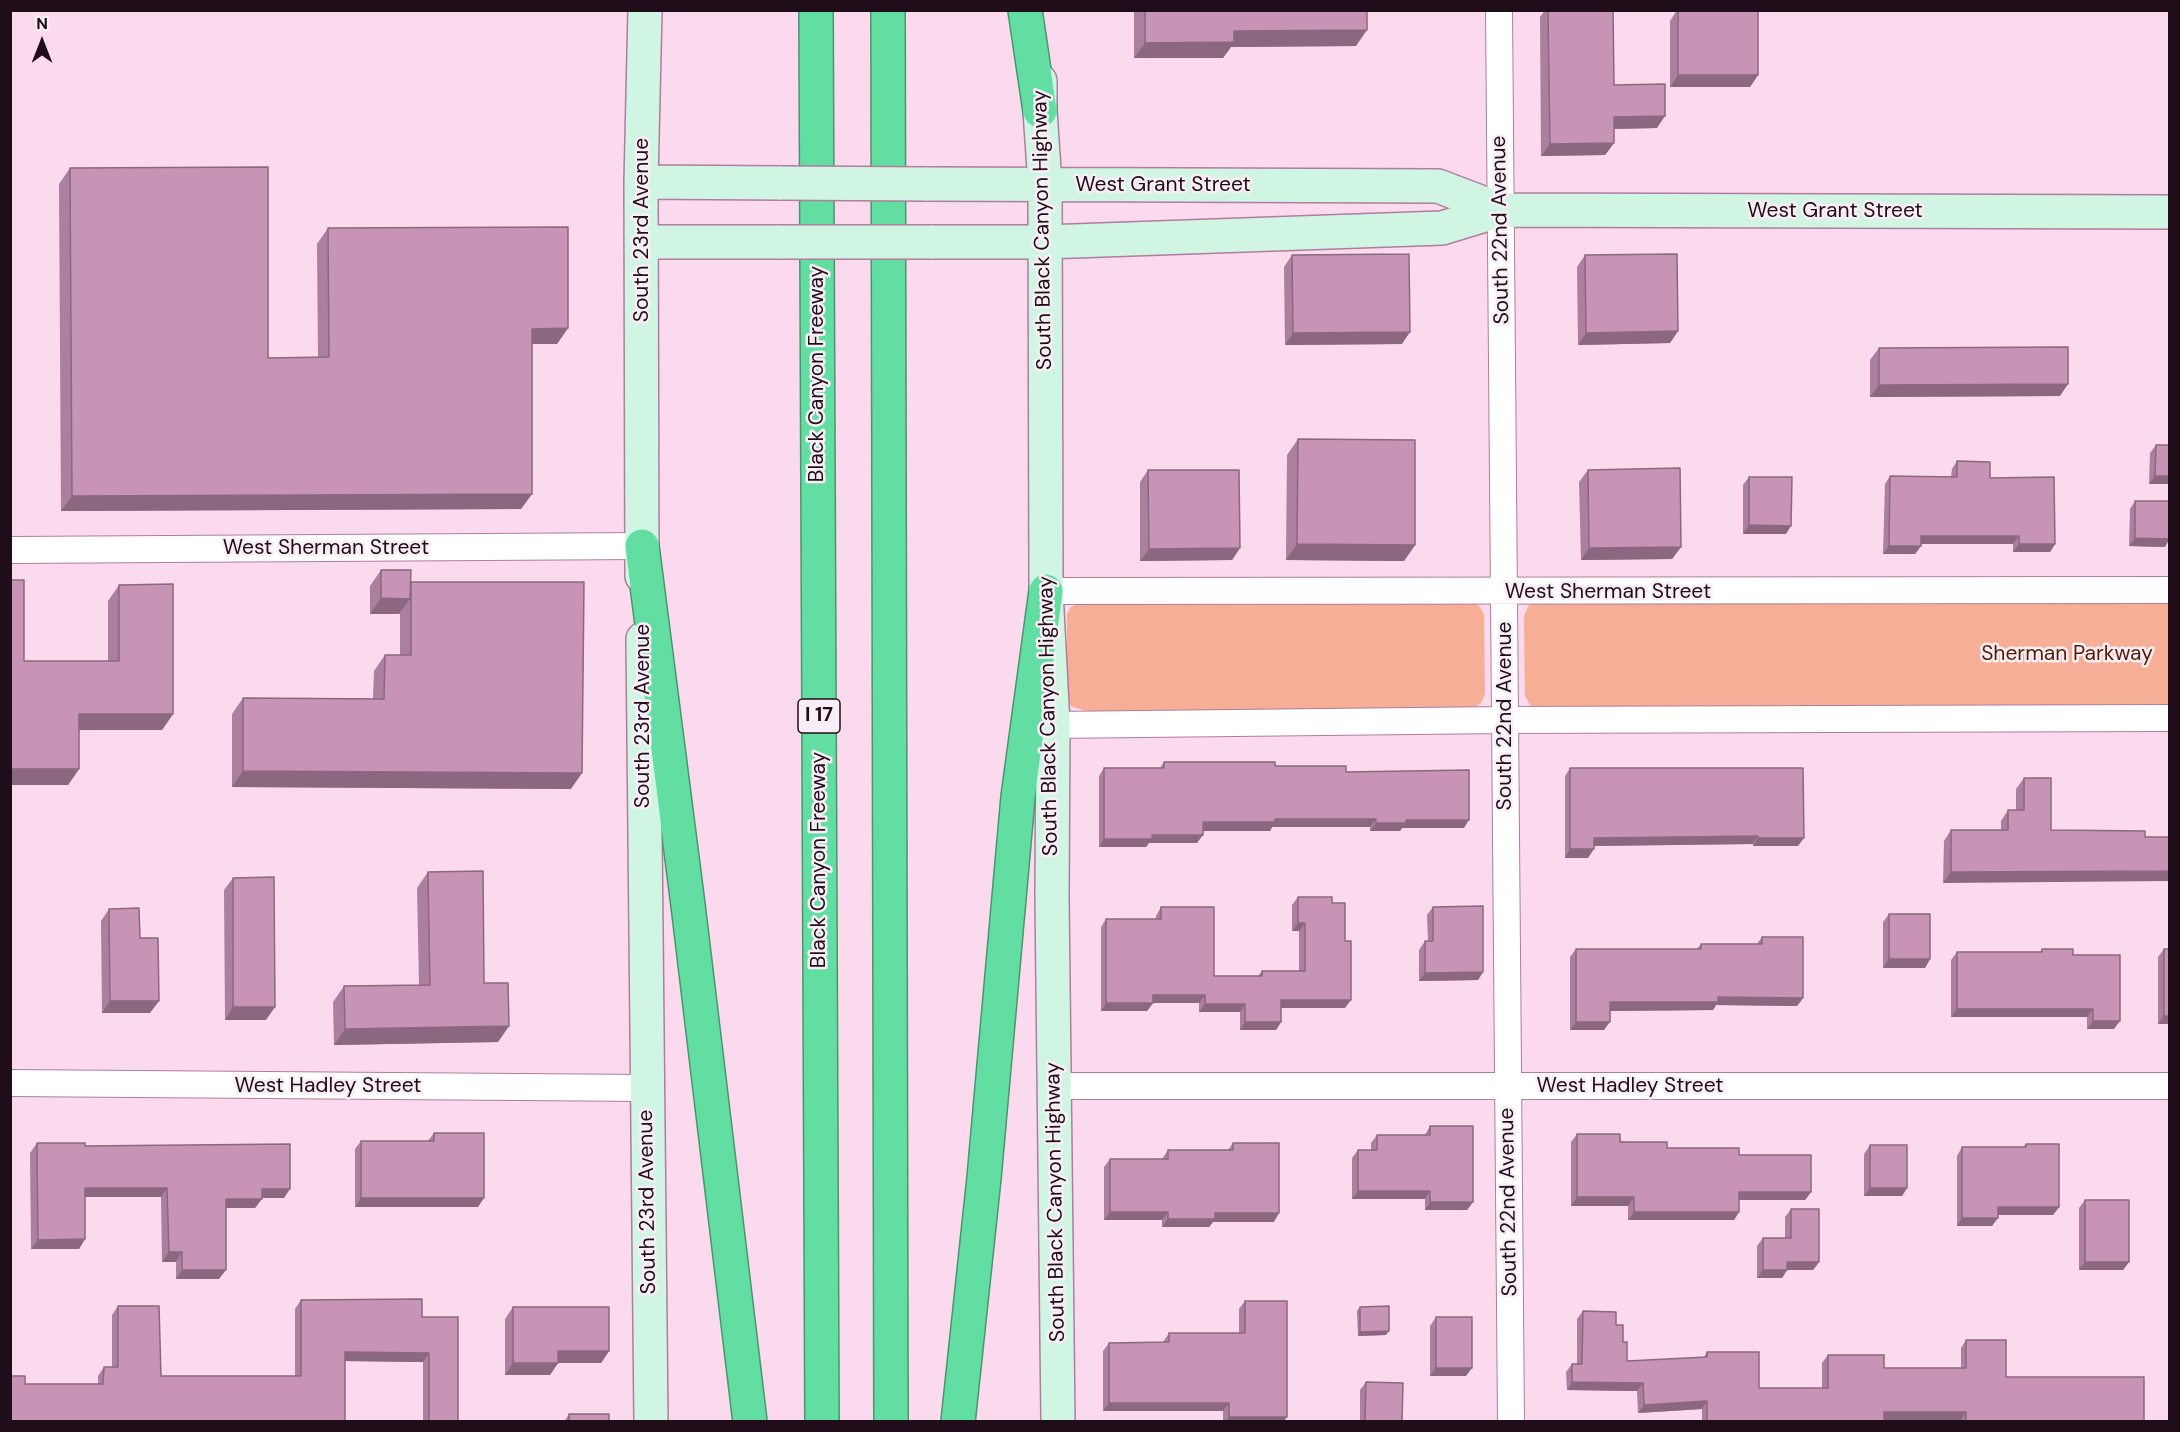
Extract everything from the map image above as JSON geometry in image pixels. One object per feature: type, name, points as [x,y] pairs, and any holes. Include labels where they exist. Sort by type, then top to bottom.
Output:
[{"type":"highway","name":"Black Canyon Freeway","points":[[816,10],[822,1422]]},
{"type":"highway","points":[[888,10],[891,1422]]},
{"type":"highway","points":[[1025,10],[1040,111]]},
{"type":"highway","points":[[642,546],[684,869],[750,1422]]},
{"type":"highway","points":[[958,1422],[984,1178],[1018,797],[1046,591]]},
{"type":"main road","name":"South 23rd Avenue","points":[[645,10],[641,182],[642,546],[651,1422]]},
{"type":"main road","name":"South Black Canyon Highway","points":[[1040,10],[1040,111],[1045,184],[1046,591],[1053,725],[1058,1422]]},
{"type":"main road","name":"West Grant Street","points":[[641,182],[1438,186],[1501,210]]},
{"type":"main road","name":"West Grant Street","points":[[641,242],[1045,242],[1442,228],[1501,210],[2169,212]]},
{"type":"street","name":"South 22nd Avenue","points":[[1499,10],[1511,1422]]},
{"type":"street","name":"West Sherman Street","points":[[10,550],[642,546]]},
{"type":"street","name":"West Sherman Street","points":[[1046,591],[2169,590]]},
{"type":"street","points":[[1053,725],[1505,720],[2169,718]]},
{"type":"street","name":"West Hadley Street","points":[[10,1083],[646,1088]]},
{"type":"street","name":"West Hadley Street","points":[[1054,1086],[2169,1086]]},
{"type":"green space","name":"Sherman Parkway","points":[[2169,599],[2169,708],[1541,711],[1531,706],[1525,696],[1524,616],[1529,605],[1539,602]]},
{"type":"green space","points":[[1469,601],[1479,606],[1484,614],[1485,694],[1481,703],[1470,710],[1110,713],[1086,711],[1071,706],[1067,697],[1067,614],[1071,607],[1078,604]]},
{"type":"building","points":[[1145,10],[1367,10],[1367,30],[1234,31],[1234,42],[1145,43]]},
{"type":"building","points":[[1548,10],[1613,10],[1614,85],[1665,84],[1665,116],[1614,117],[1614,143],[1550,144]]},
{"type":"building","points":[[1678,10],[1758,10],[1758,75],[1678,75]]},
{"type":"building","points":[[268,167],[268,358],[329,357],[328,228],[568,227],[568,328],[532,329],[532,494],[72,496],[70,168]]},
{"type":"building","points":[[1409,254],[1410,332],[1293,333],[1292,255]]},
{"type":"building","points":[[1677,254],[1678,331],[1586,333],[1585,255]]},
{"type":"building","points":[[2068,347],[2068,384],[1879,385],[1879,348]]},
{"type":"building","points":[[1298,439],[1415,440],[1415,545],[1297,544]]},
{"type":"building","points":[[2156,445],[2169,445],[2169,476],[2155,476]]},
{"type":"building","points":[[1957,461],[1990,462],[1990,478],[2054,477],[2055,544],[2019,544],[2019,536],[1921,536],[1921,546],[1889,546],[1890,476],[1957,477]]},
{"type":"building","points":[[1680,468],[1681,547],[1589,548],[1588,470]]},
{"type":"building","points":[[1148,470],[1239,470],[1240,548],[1149,549]]},
{"type":"building","points":[[1749,477],[1792,477],[1791,526],[1749,525]]},
{"type":"building","points":[[2135,501],[2169,501],[2169,539],[2135,538]]},
{"type":"building","points":[[381,570],[411,570],[410,599],[381,598]]},
{"type":"building","points":[[10,580],[24,580],[24,661],[119,661],[119,585],[173,584],[173,714],[79,714],[79,769],[10,769]]},
{"type":"building","points":[[411,582],[584,582],[582,773],[243,771],[243,698],[384,699],[385,655],[411,655]]},
{"type":"building","points":[[1164,762],[1275,762],[1275,766],[1346,766],[1346,772],[1469,770],[1469,820],[1406,820],[1406,823],[1376,823],[1376,819],[1203,822],[1203,835],[1152,835],[1152,839],[1104,839],[1104,768],[1164,768]]},
{"type":"building","points":[[1570,768],[1803,768],[1804,838],[1758,838],[1758,836],[1594,838],[1594,849],[1570,849]]},
{"type":"building","points":[[2024,778],[2051,778],[2051,830],[2145,831],[2145,837],[2169,837],[2169,871],[1951,872],[1951,830],[2008,830],[2008,810],[2024,810]]},
{"type":"building","points":[[483,871],[484,983],[508,983],[509,1026],[345,1029],[344,986],[430,985],[428,872]]},
{"type":"building","points":[[274,877],[275,1007],[233,1007],[233,878]]},
{"type":"building","points":[[1298,897],[1332,897],[1332,903],[1345,903],[1345,941],[1351,941],[1351,1000],[1281,1000],[1281,1022],[1245,1022],[1245,1004],[1205,1004],[1205,995],[1153,995],[1153,1003],[1106,1003],[1106,919],[1161,919],[1161,907],[1214,907],[1214,976],[1262,976],[1262,971],[1305,971],[1305,923],[1298,923]]},
{"type":"building","points":[[1483,906],[1483,972],[1425,973],[1425,941],[1433,941],[1433,907]]},
{"type":"building","points":[[139,908],[140,938],[158,938],[159,1001],[110,1001],[109,909]]},
{"type":"building","points":[[1889,914],[1930,914],[1930,959],[1889,959]]},
{"type":"building","points":[[1762,937],[1803,937],[1803,998],[1718,997],[1718,1002],[1610,1002],[1610,1022],[1576,1022],[1576,949],[1701,949],[1701,944],[1762,944]]},
{"type":"building","points":[[2042,949],[2073,949],[2073,955],[2120,955],[2120,1021],[2093,1021],[2093,1009],[1957,1009],[1957,952],[2042,952]]},
{"type":"building","points":[[2164,949],[2169,949],[2169,1016],[2164,1016]]},
{"type":"building","points":[[1430,1126],[1473,1126],[1473,1202],[1430,1202],[1430,1191],[1358,1191],[1358,1150],[1377,1150],[1377,1135],[1430,1135]]},
{"type":"building","points":[[434,1133],[484,1133],[484,1198],[361,1198],[361,1141],[434,1141]]},
{"type":"building","points":[[1577,1134],[1620,1134],[1620,1142],[1667,1142],[1667,1148],[1739,1148],[1739,1155],[1811,1155],[1811,1192],[1739,1192],[1739,1212],[1634,1212],[1634,1197],[1577,1197]]},
{"type":"building","points":[[37,1143],[85,1143],[85,1146],[290,1144],[290,1189],[262,1189],[262,1199],[226,1199],[226,1270],[182,1270],[182,1252],[169,1252],[167,1188],[85,1188],[85,1239],[38,1240]]},
{"type":"building","points":[[1233,1143],[1279,1143],[1279,1213],[1215,1213],[1215,1219],[1168,1219],[1168,1212],[1110,1212],[1110,1159],[1168,1159],[1168,1150],[1233,1150]]},
{"type":"building","points":[[2026,1144],[2059,1144],[2059,1207],[1998,1207],[1998,1218],[1962,1218],[1962,1147],[2026,1147]]},
{"type":"building","points":[[1870,1145],[1907,1145],[1907,1188],[1870,1188]]},
{"type":"building","points":[[2085,1200],[2129,1200],[2129,1262],[2085,1262]]},
{"type":"building","points":[[1791,1209],[1819,1209],[1819,1262],[1787,1262],[1787,1270],[1763,1270],[1763,1238],[1791,1238]]},
{"type":"building","points":[[422,1299],[422,1317],[458,1317],[458,1422],[429,1422],[429,1353],[345,1352],[345,1422],[10,1422],[10,1376],[25,1376],[25,1384],[103,1384],[104,1367],[118,1367],[118,1306],[159,1306],[161,1376],[301,1376],[301,1300]]},
{"type":"building","points":[[1245,1301],[1287,1301],[1287,1417],[1229,1417],[1229,1403],[1109,1403],[1109,1343],[1169,1342],[1169,1333],[1245,1333]]},
{"type":"building","points":[[1389,1306],[1389,1331],[1360,1332],[1360,1307]]},
{"type":"building","points":[[513,1307],[609,1307],[609,1351],[558,1351],[558,1363],[513,1363]]},
{"type":"building","points":[[1583,1311],[1616,1312],[1616,1325],[1623,1325],[1623,1342],[1627,1342],[1627,1361],[1707,1357],[1707,1352],[1759,1352],[1759,1388],[1828,1388],[1828,1355],[1884,1355],[1884,1368],[1966,1368],[1966,1340],[2006,1340],[2006,1377],[2144,1377],[2144,1422],[1966,1422],[1966,1412],[1884,1412],[1884,1422],[1707,1422],[1707,1401],[1644,1405],[1643,1383],[1572,1382],[1572,1364],[1582,1364]]},
{"type":"building","points":[[1436,1317],[1472,1317],[1472,1368],[1436,1368]]},
{"type":"building","points":[[1366,1382],[1403,1383],[1402,1422],[1365,1422]]},
{"type":"building","points":[[569,1414],[609,1414],[609,1422],[569,1422]]}]
